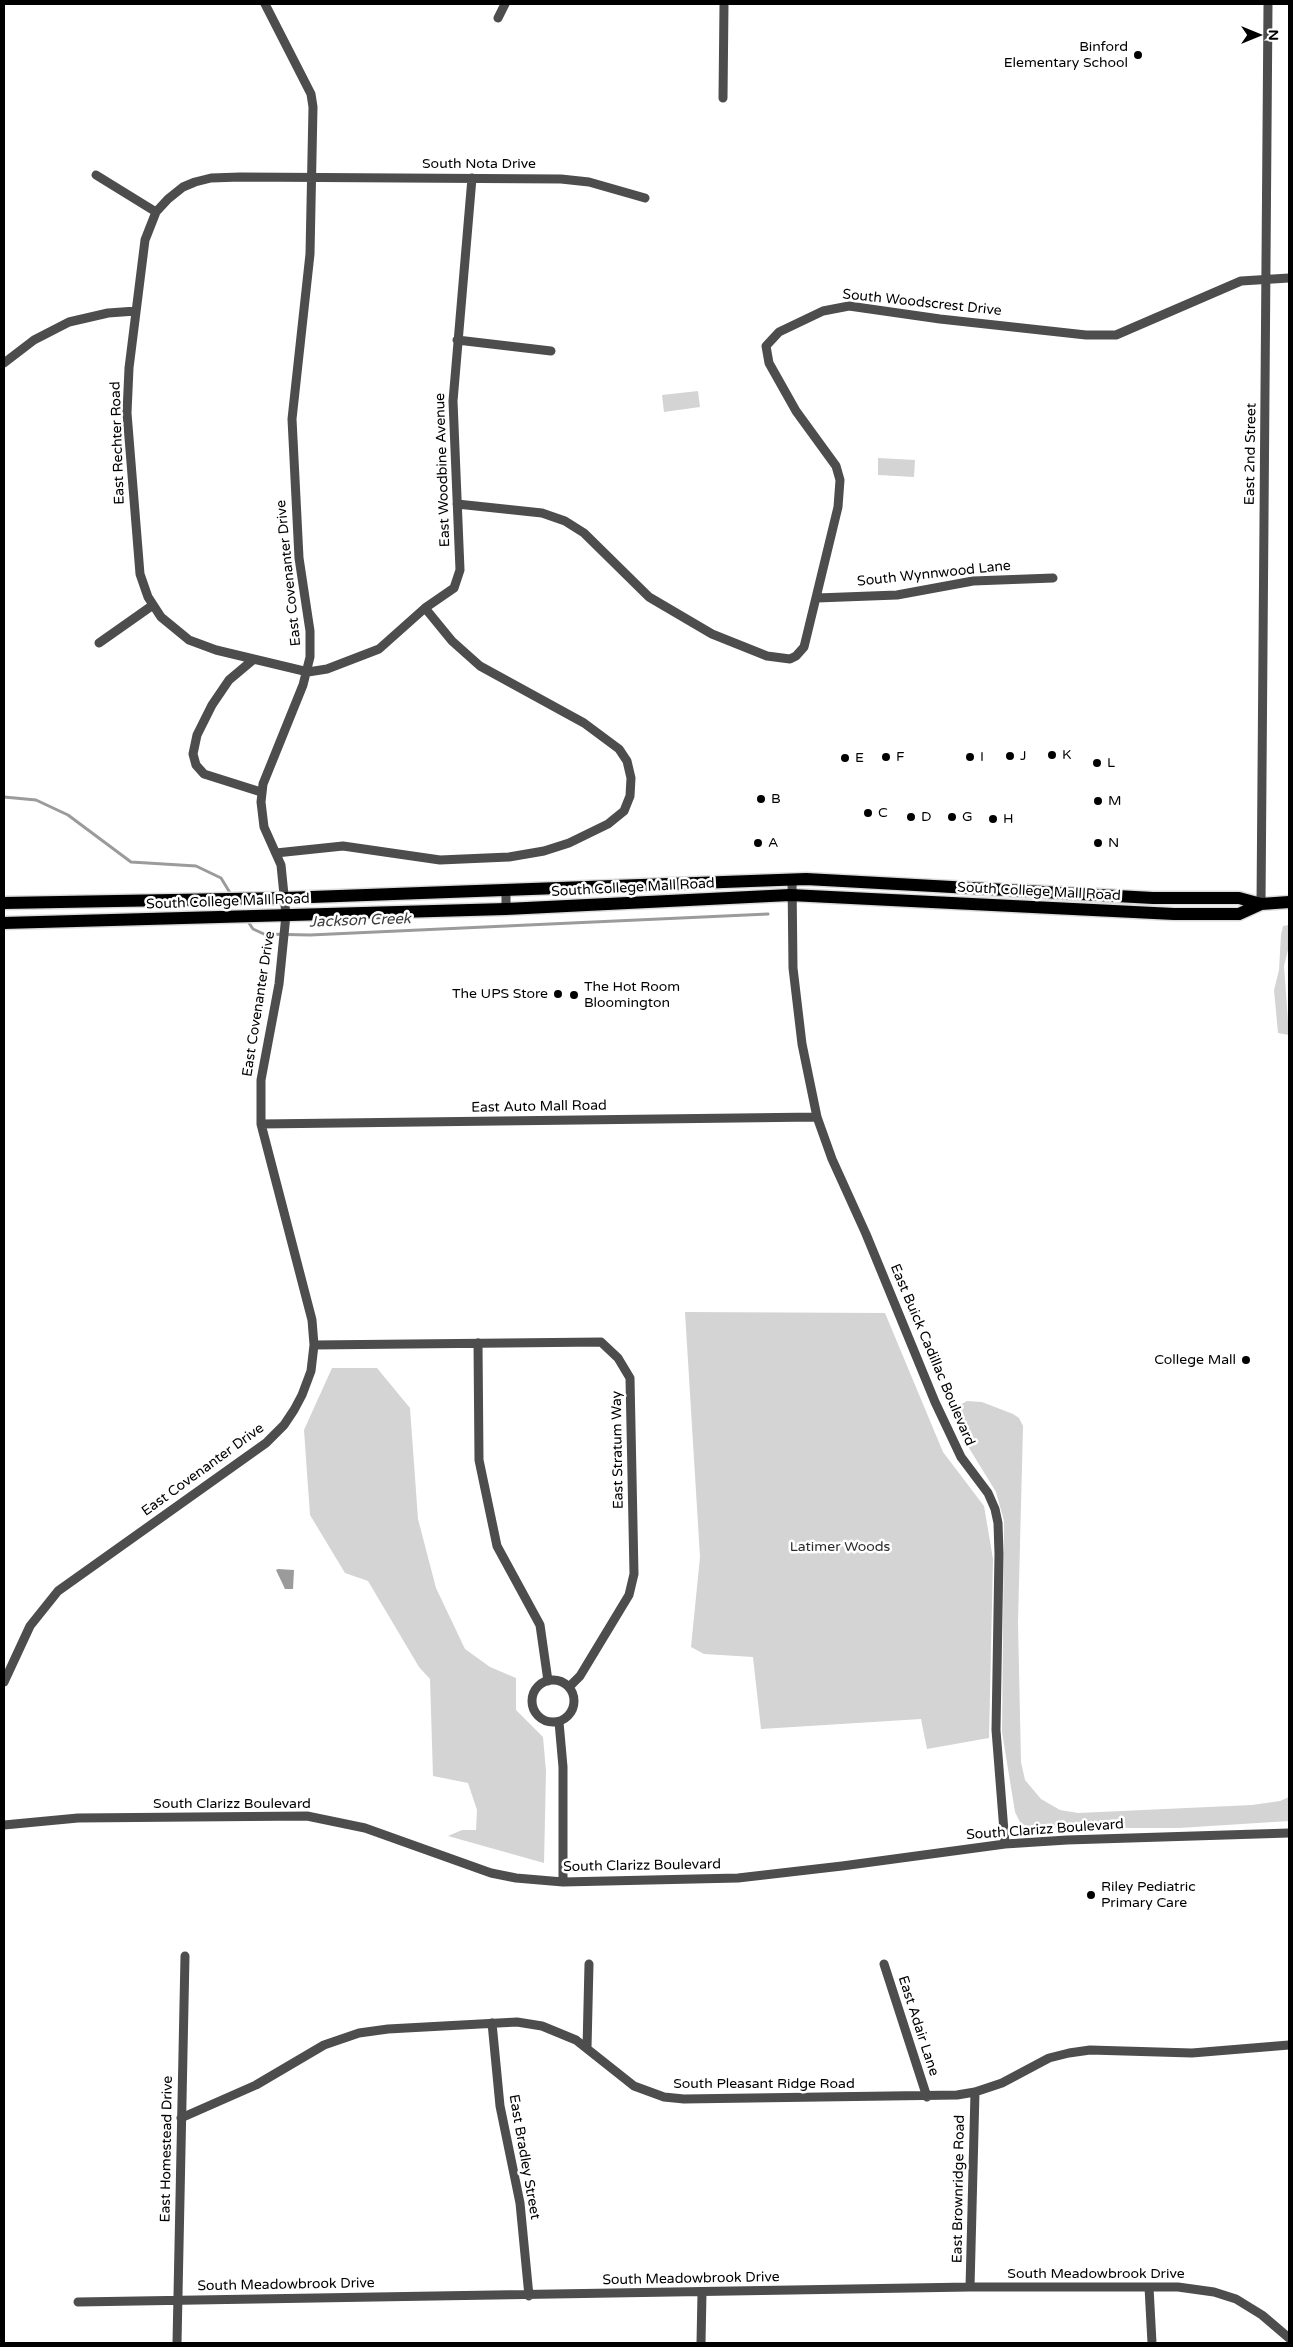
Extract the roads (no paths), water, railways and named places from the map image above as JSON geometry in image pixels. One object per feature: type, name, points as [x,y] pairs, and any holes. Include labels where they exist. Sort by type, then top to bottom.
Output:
[{"type":"main road","name":"South College Mall Road","points":[[4,903],[284,898],[792,879],[863,880],[1174,899],[1239,898],[1261,904],[1289,902]]},
{"type":"main road","name":"South College Mall Road","points":[[4,923],[236,916],[260,916],[286,921],[790,895],[1174,914],[1239,914],[1261,904]]},
{"type":"main road","points":[[1127,912],[1133,896]]},
{"type":"main road","points":[[1174,899],[1174,914]]},
{"type":"main road","points":[[1199,914],[1204,899]]},
{"type":"street","name":"East Covenanter Drive","points":[[4,1682],[30,1626],[58,1591],[276,1434],[302,1395],[311,1371],[314,1345],[312,1320],[261,1124],[261,1080],[280,984],[286,921],[281,865],[262,820],[261,792],[308,672],[311,642],[298,558],[292,418],[308,277],[312,100],[265,4]]},
{"type":"street","points":[[498,18],[505,4]]},
{"type":"street","points":[[723,98],[724,4]]},
{"type":"street","name":"East 2nd Street","points":[[1261,904],[1268,4]]},
{"type":"street","points":[[96,175],[156,212]]},
{"type":"street","name":"South Nota Drive","points":[[311,178],[577,180],[600,184],[645,198]]},
{"type":"street","name":"East Rechter Road","points":[[308,672],[209,648],[189,640],[166,623],[152,605],[144,588],[139,565],[127,413],[128,382],[145,240],[156,212],[183,187],[206,179],[311,178]]},
{"type":"street","name":"East Woodbine Avenue","points":[[308,672],[345,664],[380,649],[425,608],[449,593],[454,588],[459,576],[453,401],[472,178]]},
{"type":"street","name":"South Woodscrest Drive","points":[[457,504],[542,513],[564,522],[590,539],[649,597],[712,634],[767,656],[785,660],[800,652],[804,647],[840,497],[840,473],[796,411],[768,364],[766,346],[779,332],[823,311],[849,306],[940,319],[1086,335],[1116,336],[1241,282],[1267,278],[1289,278]]},
{"type":"street","points":[[4,364],[34,340],[69,322],[100,314],[136,311]]},
{"type":"street","points":[[457,340],[551,351]]},
{"type":"street","name":"South Wynnwood Lane","points":[[817,598],[897,595],[974,581],[1053,578]]},
{"type":"street","points":[[99,643],[152,605]]},
{"type":"street","points":[[276,853],[343,846],[440,860],[517,856],[544,851],[569,843],[608,824],[624,811],[630,796],[631,778],[627,761],[613,743],[584,723],[480,666],[452,641],[425,608]]},
{"type":"street","points":[[254,659],[229,680],[212,705],[197,735],[193,754],[196,765],[204,774],[261,792]]},
{"type":"street","name":"East Buick Cadillac Boulevard","points":[[792,879],[790,895],[793,968],[799,1020],[817,1117],[832,1159],[866,1234],[935,1402],[961,1457],[988,1493],[995,1509],[999,1538],[996,1730],[1006,1844]]},
{"type":"street","points":[[506,889],[506,909]]},
{"type":"street","name":"East Auto Mall Road","points":[[261,1124],[817,1117]]},
{"type":"street","name":"East Stratum Way","points":[[314,1345],[602,1342],[618,1358],[630,1378],[634,1574],[629,1595],[580,1676],[569,1687]]},
{"type":"street","points":[[478,1343],[479,1460],[496,1546],[540,1624],[548,1681]]},
{"type":"street","points":[[548,1681],[560,1681],[569,1687],[574,1706],[571,1713],[559,1722],[546,1722],[539,1718],[532,1706],[534,1692],[541,1684],[548,1681]]},
{"type":"street","points":[[559,1722],[562,1767],[562,1882]]},
{"type":"street","name":"South Clarizz Boulevard","points":[[4,1825],[78,1818],[307,1816],[365,1828],[491,1872],[516,1878],[562,1882],[738,1878],[1006,1844],[1067,1840],[1289,1833]]},
{"type":"street","name":"East Homestead Drive","points":[[177,2343],[185,1956]]},
{"type":"street","points":[[587,2048],[589,1964]]},
{"type":"street","name":"East Adair Lane","points":[[884,1964],[926,2097]]},
{"type":"street","name":"South Pleasant Ridge Road","points":[[181,2118],[249,2089],[317,2049],[342,2038],[388,2029],[517,2022],[542,2026],[569,2035],[634,2086],[674,2098],[926,2097],[975,2092],[1002,2083],[1049,2058],[1069,2053],[1090,2050],[1192,2052],[1289,2045]]},
{"type":"street","name":"East Bradley Street","points":[[492,2023],[500,2106],[522,2217],[529,2296]]},
{"type":"street","name":"East Brownridge Road","points":[[970,2287],[975,2092]]},
{"type":"street","name":"South Meadowbrook Drive","points":[[78,2302],[529,2296],[970,2287],[1200,2289],[1225,2295],[1248,2306],[1289,2338]]},
{"type":"street","points":[[1149,2288],[1152,2343]]},
{"type":"street","points":[[701,2343],[702,2292]]},
{"type":"waterway","name":"Jackson Creek","points":[[4,797],[36,800],[68,815],[131,862],[196,866],[221,878],[232,896]]},
{"type":"waterway","name":"Jackson Creek","points":[[247,920],[253,929],[264,934],[310,935],[768,914]]},
{"type":"place","name":"Binford Elementary School","points":[[1138,55]]},
{"type":"place","name":"K","points":[[1052,755]]},
{"type":"place","name":"J","points":[[1010,756]]},
{"type":"place","name":"F","points":[[886,757]]},
{"type":"place","name":"I","points":[[970,757]]},
{"type":"place","name":"E","points":[[845,758]]},
{"type":"place","name":"L","points":[[1097,763]]},
{"type":"place","name":"B","points":[[761,799]]},
{"type":"place","name":"M","points":[[1098,801]]},
{"type":"place","name":"C","points":[[868,813]]},
{"type":"place","name":"D","points":[[911,817]]},
{"type":"place","name":"G","points":[[952,817]]},
{"type":"place","name":"H","points":[[993,819]]},
{"type":"place","name":"A","points":[[758,843]]},
{"type":"place","name":"N","points":[[1098,843]]},
{"type":"place","name":"The UPS Store","points":[[558,994]]},
{"type":"place","name":"The Hot Room Bloomington","points":[[574,995]]},
{"type":"place","name":"College Mall","points":[[1246,1360]]},
{"type":"place","name":"Riley Pediatric Primary Care","points":[[1091,1895]]},
{"type":"park label","name":"Latimer Woods","points":[[840,1547]]}]
